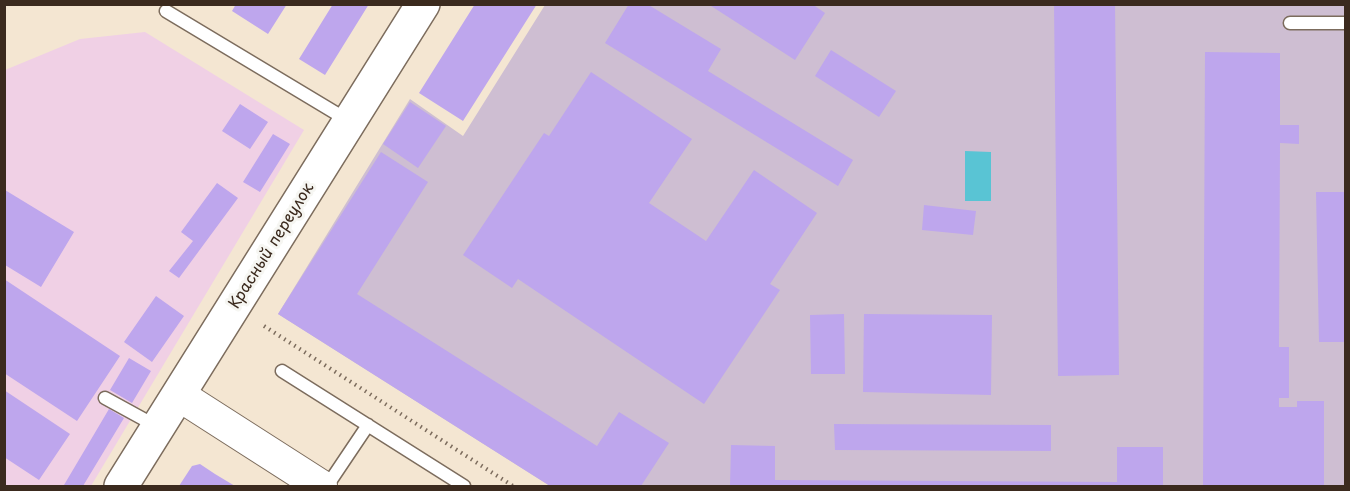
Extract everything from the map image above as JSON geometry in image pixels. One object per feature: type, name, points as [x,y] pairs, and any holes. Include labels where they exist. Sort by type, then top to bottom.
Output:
[{"type":"main road","name":"Красный переулок","points":[[121,486],[423,4]]},
{"type":"street","points":[[179,395],[320,486]]},
{"type":"lane","points":[[166,11],[350,122]]},
{"type":"lane","points":[[1290,22],[1346,23]]},
{"type":"lane","points":[[282,371],[464,486]]},
{"type":"lane","points":[[105,398],[159,427]]},
{"type":"lane","points":[[320,486],[368,425]]},
{"type":"path","points":[[264,326],[513,486]]},
{"type":"shaded area","points":[[545,5],[1345,5],[1345,486],[550,486],[278,314],[410,99],[463,136]]},
{"type":"shaded area","points":[[145,32],[304,130],[91,486],[5,486],[5,70],[80,39]]},
{"type":"water","points":[[965,151],[991,152],[991,201],[965,201]]},
{"type":"building","points":[[236,4],[287,4],[268,34],[232,11]]},
{"type":"building","points":[[333,4],[369,4],[325,75],[299,59]]},
{"type":"building","points":[[475,4],[537,4],[463,121],[419,93]]},
{"type":"building","points":[[629,4],[647,4],[721,49],[708,71],[853,160],[838,186],[605,43]]},
{"type":"building","points":[[708,4],[812,4],[825,13],[795,60]]},
{"type":"building","points":[[1054,4],[1115,4],[1119,375],[1058,376]]},
{"type":"building","points":[[831,50],[896,91],[879,117],[815,76]]},
{"type":"building","points":[[1205,52],[1280,53],[1280,125],[1299,125],[1299,144],[1280,143],[1279,347],[1289,347],[1289,398],[1279,398],[1279,407],[1297,407],[1297,401],[1324,401],[1324,486],[1203,486]]},
{"type":"building","points":[[591,72],[692,139],[649,203],[706,241],[754,170],[817,213],[770,284],[780,290],[704,404],[518,279],[512,288],[463,255],[544,133],[549,136]]},
{"type":"building","points":[[410,102],[446,126],[418,168],[383,144]]},
{"type":"building","points":[[240,104],[268,122],[250,149],[222,131]]},
{"type":"building","points":[[273,134],[290,144],[260,192],[243,182]]},
{"type":"building","points":[[381,152],[428,182],[357,294],[597,446],[619,412],[669,443],[641,486],[550,486],[278,314]]},
{"type":"building","points":[[217,183],[238,198],[179,278],[169,271],[193,241],[181,232]]},
{"type":"building","points":[[5,190],[74,232],[41,287],[5,265]]},
{"type":"building","points":[[1316,192],[1346,192],[1346,342],[1319,342]]},
{"type":"building","points":[[924,205],[976,211],[973,235],[922,230]]},
{"type":"building","points":[[4,279],[120,356],[77,421],[4,373]]},
{"type":"building","points":[[156,296],[184,316],[152,362],[124,342]]},
{"type":"building","points":[[844,314],[845,374],[811,374],[810,315]]},
{"type":"building","points":[[864,314],[992,315],[991,395],[863,392]]},
{"type":"building","points":[[129,358],[151,371],[132,403],[110,390]]},
{"type":"building","points":[[4,390],[70,434],[39,480],[4,457]]},
{"type":"building","points":[[109,409],[124,418],[83,486],[64,485]]},
{"type":"building","points":[[834,424],[1051,425],[1051,451],[835,450]]},
{"type":"building","points":[[731,445],[775,446],[775,480],[1117,482],[1117,447],[1163,447],[1163,486],[730,486]]},
{"type":"building","points":[[200,464],[235,486],[179,486],[192,466]]}]
